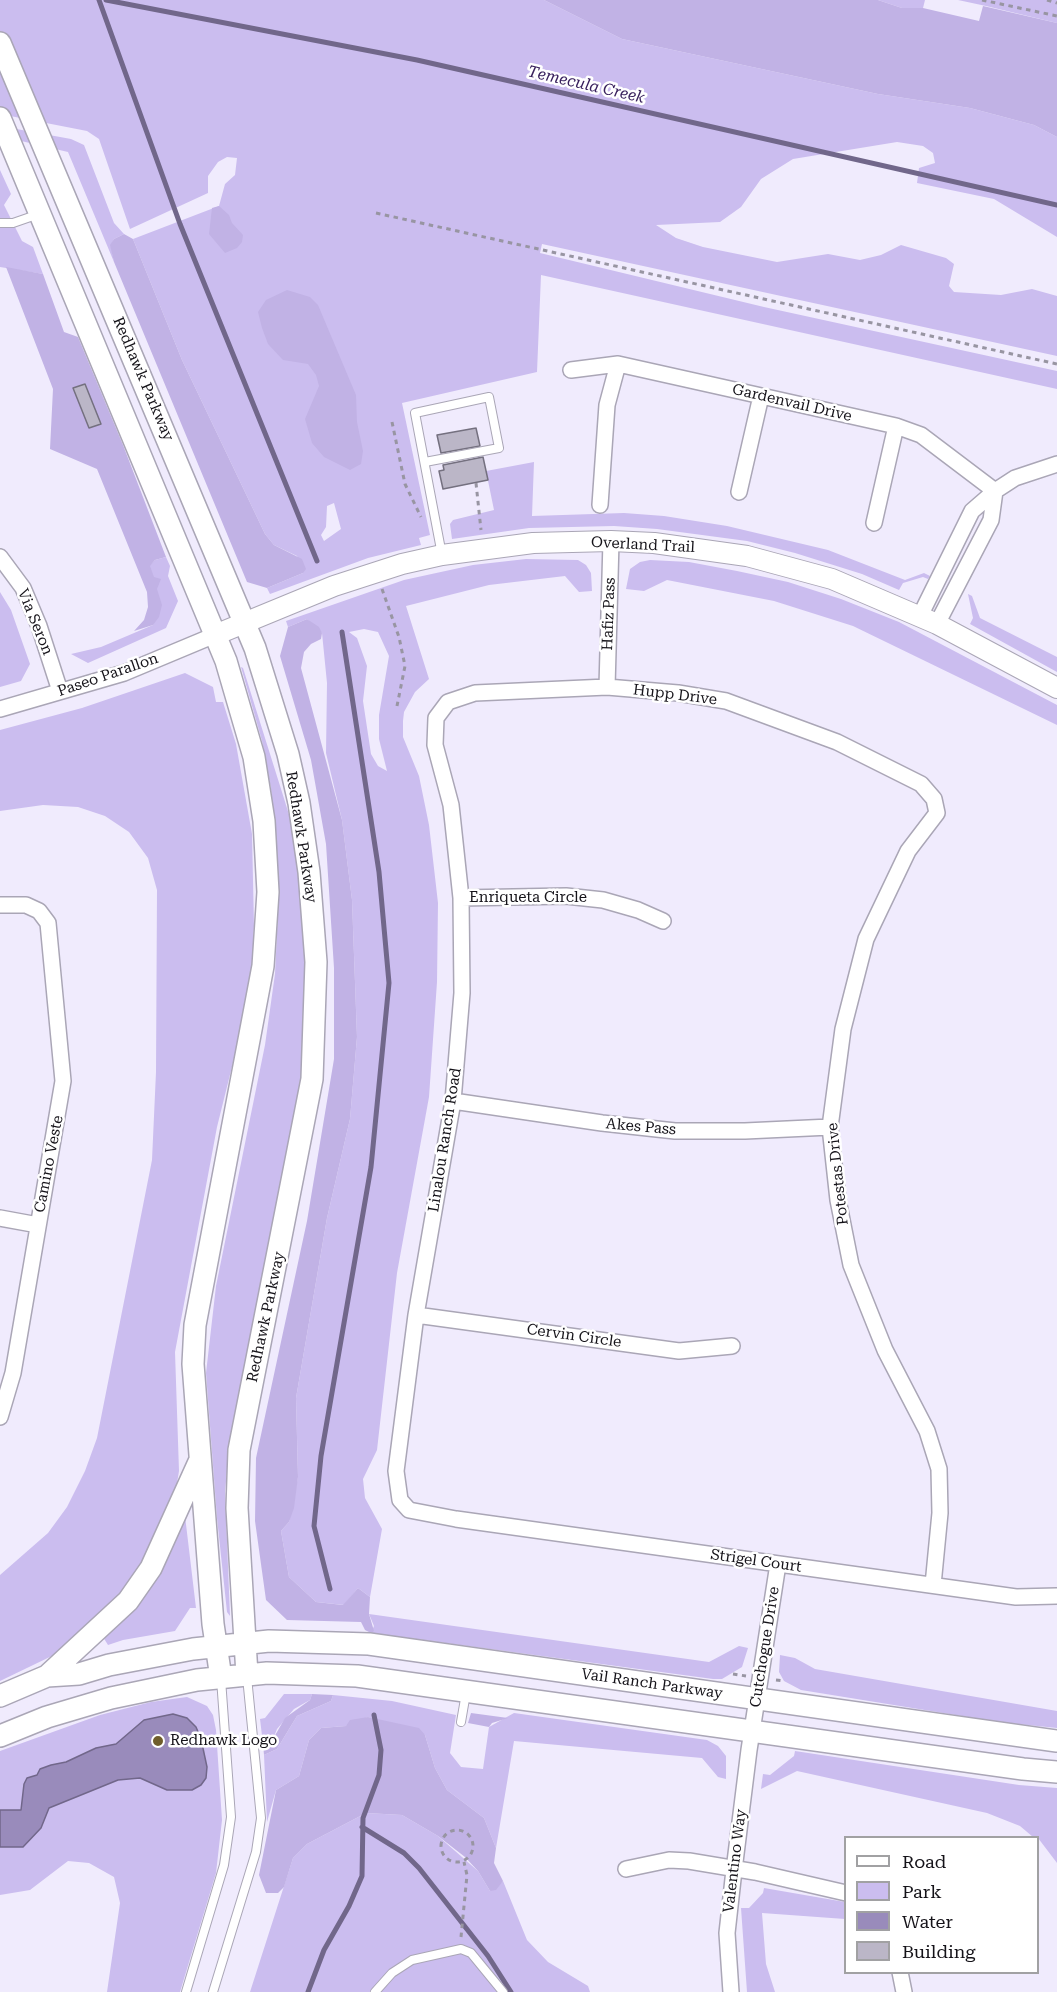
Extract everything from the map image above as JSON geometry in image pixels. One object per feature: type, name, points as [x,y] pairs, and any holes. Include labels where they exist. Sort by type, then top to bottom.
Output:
[{"type":"main road","name":"Redhawk Parkway","points":[[0,43],[244,622],[274,706],[299,803],[309,872],[315,962],[312,1079],[290,1203],[255,1363],[239,1450],[237,1508],[247,1675]]},
{"type":"main road","name":"Redhawk Parkway","points":[[0,118],[215,635],[254,757],[264,821],[268,892],[263,966],[195,1325],[193,1364],[199,1461],[221,1678]]},
{"type":"main road","points":[[0,1696],[46,1676],[128,1601],[151,1568],[199,1461]]},
{"type":"main road","name":"Vail Ranch Parkway","points":[[246,1643],[272,1641],[369,1644],[1057,1741]]},
{"type":"main road","points":[[46,1676],[79,1674],[109,1665],[246,1643]]},
{"type":"main road","points":[[0,1736],[47,1717],[111,1698],[197,1680],[247,1675],[357,1676],[1057,1772]]},
{"type":"street","name":"Gardenvail Drive","points":[[571,370],[618,364],[896,426],[921,435],[995,491]]},
{"type":"street","points":[[600,505],[607,405],[618,364]]},
{"type":"street","points":[[739,492],[761,396]]},
{"type":"street","points":[[874,523],[896,426]]},
{"type":"street","points":[[928,620],[954,545],[972,511],[995,491],[1015,478],[1057,464]]},
{"type":"street","points":[[928,620],[973,554],[991,520],[995,491]]},
{"type":"street","name":"Overland Trail","points":[[215,635],[359,577],[442,555],[533,543],[611,541],[706,549],[785,565],[832,579],[928,620],[1057,688]]},
{"type":"street","name":"Hafiz Pass","points":[[607,687],[611,541]]},
{"type":"street","name":"Via Seron","points":[[0,557],[27,598],[39,626],[60,691]]},
{"type":"street","name":"Paseo Parallon","points":[[0,709],[124,673],[215,635]]},
{"type":"street","name":"Hupp Drive","points":[[436,718],[448,702],[475,693],[607,687],[678,693],[726,701],[809,730],[909,778]]},
{"type":"street","name":"Linalou Ranch Road","points":[[436,718],[435,746],[451,805],[461,898],[462,993],[453,1101],[417,1315],[396,1471],[400,1500],[409,1510],[456,1519]]},
{"type":"street","name":"Potestas Drive","points":[[909,778],[921,784],[934,799],[937,813],[908,851],[866,939],[843,1029],[830,1127],[838,1200],[851,1265],[885,1350],[927,1431],[939,1469],[940,1513],[933,1586]]},
{"type":"street","name":"Enriqueta Circle","points":[[461,898],[566,896],[603,900],[638,910],[663,921]]},
{"type":"street","name":"Camino Veste","points":[[0,905],[26,905],[39,911],[48,923],[63,1081],[13,1373],[0,1418]]},
{"type":"street","name":"Akes Pass","points":[[453,1101],[602,1123],[675,1131],[745,1131],[830,1127]]},
{"type":"street","points":[[0,1218],[38,1225]]},
{"type":"street","name":"Cervin Circle","points":[[417,1315],[679,1351],[732,1346]]},
{"type":"street","name":"Strigel Court","points":[[456,1519],[1016,1597],[1057,1596]]},
{"type":"street","name":"Cutchogue Drive","points":[[752,1731],[778,1564]]},
{"type":"street","name":"Valentino Way","points":[[732,1992],[727,1933],[752,1731]]},
{"type":"street","points":[[626,1869],[669,1860],[707,1863],[844,1893]]},
{"type":"street","points":[[900,1974],[904,1992]]},
{"type":"lane","points":[[0,223],[13,223],[40,214]]},
{"type":"lane","points":[[425,462],[499,447],[489,397],[415,413],[442,555]]},
{"type":"lane","points":[[954,545],[973,554]]},
{"type":"lane","points":[[213,1992],[256,1852],[261,1818],[247,1675]]},
{"type":"lane","points":[[186,1992],[224,1865],[231,1817],[221,1678]]},
{"type":"lane","points":[[461,1722],[466,1690]]},
{"type":"lane","points":[[375,1992],[393,1973],[412,1960],[447,1950],[471,1953],[503,1992]]},
{"type":"path","points":[[982,0],[1057,16]]},
{"type":"path","points":[[1047,0],[1057,3]]},
{"type":"path","points":[[376,213],[1057,364]]},
{"type":"path","points":[[392,422],[405,484],[423,524]]},
{"type":"path","points":[[476,483],[482,530]]},
{"type":"path","points":[[382,589],[399,637],[405,666],[397,706]]},
{"type":"path","points":[[457,1828],[472,1836],[471,1856],[464,1862],[446,1859],[442,1853],[444,1837],[449,1831],[457,1828]]},
{"type":"path","points":[[461,1933],[467,1875],[464,1862]]},
{"type":"green space","points":[[0,0],[544,0],[622,39],[878,94],[970,108],[1034,125],[1057,137],[1057,237],[994,199],[917,183],[919,168],[935,163],[933,153],[923,146],[897,142],[793,159],[761,179],[741,207],[720,222],[656,225],[676,238],[703,247],[777,262],[828,254],[860,260],[881,255],[901,245],[946,258],[954,264],[949,286],[954,292],[1001,295],[1032,289],[1057,296],[1057,356],[542,244],[540,253],[764,307],[1057,371],[1057,389],[541,275],[537,372],[402,403],[430,535],[419,538],[421,545],[368,558],[270,594],[267,588],[303,573],[297,556],[274,545],[265,534],[182,360],[133,239],[219,206],[225,184],[235,175],[237,158],[227,157],[218,162],[208,176],[208,193],[130,229],[99,139],[87,131],[0,114]],"holes":[[[334,503],[341,529],[324,541],[321,535],[326,527],[327,506]]]},
{"type":"green space","points":[[878,0],[925,0],[923,8],[914,9],[902,8]]},
{"type":"green space","points":[[958,0],[1057,0],[1057,23],[986,6]]},
{"type":"green space","points":[[0,126],[71,139],[84,145],[114,223],[124,234],[114,239],[111,245],[114,262],[68,152],[0,136]]},
{"type":"green space","points":[[0,170],[11,194],[4,205],[22,241],[33,247],[43,274],[0,267]]},
{"type":"green space","points":[[534,462],[532,516],[624,513],[664,516],[727,526],[828,550],[905,580],[924,573],[930,576],[928,579],[923,577],[903,583],[899,590],[862,574],[795,553],[747,541],[657,529],[614,526],[529,528],[452,539],[450,524],[453,520],[494,510],[486,471]]},
{"type":"green space","points":[[166,557],[170,566],[168,576],[178,601],[166,628],[88,663],[71,654],[101,647],[153,625],[157,589],[149,566],[155,560]]},
{"type":"green space","points":[[526,559],[578,560],[586,565],[591,573],[592,591],[579,592],[565,576],[489,585],[406,606],[429,679],[415,692],[404,712],[403,737],[419,776],[429,825],[438,903],[437,982],[429,1097],[397,1273],[377,1450],[363,1479],[365,1498],[382,1529],[370,1597],[358,1588],[344,1605],[316,1602],[289,1577],[281,1531],[289,1522],[298,1477],[296,1398],[327,1218],[350,1119],[357,1037],[352,900],[342,820],[326,753],[327,683],[322,633],[307,619],[288,627],[286,621],[404,580],[473,565]],"holes":[[[364,629],[378,632],[389,656],[379,715],[379,739],[387,771],[378,766],[371,754],[363,701],[367,666],[357,638],[349,632]]]},
{"type":"green space","points":[[650,560],[689,562],[788,582],[841,599],[899,622],[1057,705],[1057,725],[853,626],[774,601],[667,580],[644,591],[626,589],[630,569],[640,562]]},
{"type":"green space","points":[[0,592],[11,610],[30,664],[21,681],[0,687]]},
{"type":"green space","points":[[968,594],[972,596],[980,618],[1057,657],[1057,672],[970,624],[973,618]]},
{"type":"green space","points":[[241,667],[292,824],[301,886],[307,967],[301,1089],[231,1433],[225,1491],[230,1616],[227,1612],[217,1518],[206,1373],[216,1286],[265,1045],[275,974],[278,912],[276,845],[271,789],[262,741]]},
{"type":"green space","points":[[185,673],[213,687],[216,702],[223,702],[236,744],[252,834],[254,926],[251,990],[217,1127],[175,1352],[179,1471],[173,1507],[160,1537],[127,1588],[56,1654],[0,1681],[0,1575],[48,1533],[67,1507],[85,1471],[97,1438],[152,1160],[156,1072],[157,890],[148,858],[129,832],[105,816],[78,807],[43,805],[0,811],[0,730],[82,708]]},
{"type":"green space","points":[[185,1516],[196,1608],[190,1608],[175,1631],[123,1640],[108,1645],[103,1637]]},
{"type":"green space","points":[[369,1614],[709,1662],[739,1646],[748,1648],[742,1667],[722,1679],[713,1679],[371,1633],[374,1626]]},
{"type":"green space","points":[[780,1655],[795,1658],[815,1669],[1057,1711],[1057,1728],[999,1722],[801,1690],[784,1681],[779,1672]]},
{"type":"green space","points":[[284,1694],[312,1694],[310,1700],[294,1709],[277,1729],[273,1739],[263,1744],[260,1719],[265,1718]]},
{"type":"green space","points":[[333,1695],[392,1701],[456,1715],[450,1753],[461,1767],[483,1769],[489,1727],[514,1713],[707,1740],[718,1746],[726,1756],[726,1779],[718,1777],[702,1758],[514,1741],[496,1848],[484,1818],[447,1790],[435,1768],[425,1735],[368,1717],[346,1726],[321,1728],[309,1740],[299,1776],[276,1790],[267,1822],[264,1755],[277,1749],[297,1716],[331,1701]]},
{"type":"green space","points":[[187,1697],[207,1706],[213,1715],[216,1730],[222,1820],[216,1873],[180,1992],[107,1992],[120,1903],[114,1877],[89,1863],[68,1861],[30,1890],[0,1895],[0,1751],[100,1715],[151,1702]]},
{"type":"green space","points":[[795,1751],[1019,1785],[1057,1788],[1057,1863],[1039,1839],[1039,1836],[1032,1836],[1020,1826],[987,1813],[797,1771],[761,1789],[763,1774],[770,1775],[794,1756]]},
{"type":"green space","points":[[366,1813],[402,1815],[438,1836],[478,1871],[490,1891],[503,1881],[527,1940],[548,1962],[588,1986],[590,1992],[250,1992],[293,1858],[307,1844]]},
{"type":"green space","points":[[764,1888],[844,1902],[844,1919],[762,1913],[766,1964],[775,1992],[747,1992],[741,1908],[749,1908],[763,1893]]},
{"type":"shaded area","points":[[544,0],[878,0],[902,8],[923,8],[979,21],[983,6],[1057,23],[1057,137],[1034,125],[970,108],[878,94],[622,39]]},
{"type":"shaded area","points":[[219,206],[229,215],[232,223],[243,235],[242,242],[237,248],[225,253],[209,234],[212,208]]},
{"type":"shaded area","points":[[124,234],[133,239],[182,360],[265,534],[274,545],[302,559],[306,569],[303,573],[267,588],[247,582],[114,262],[110,245],[114,239]]},
{"type":"shaded area","points":[[6,267],[43,274],[64,332],[78,337],[123,445],[166,557],[155,560],[150,566],[154,577],[161,579],[157,589],[162,605],[159,617],[153,625],[134,631],[144,620],[148,607],[147,592],[97,469],[50,449],[53,389]]},
{"type":"shaded area","points":[[287,290],[310,297],[318,305],[356,395],[357,422],[363,451],[361,464],[350,470],[324,457],[312,443],[305,419],[319,386],[316,375],[308,364],[283,360],[268,344],[262,328],[258,312],[266,300]]},
{"type":"shaded area","points":[[307,619],[319,627],[322,633],[321,639],[311,644],[304,652],[301,668],[342,820],[352,900],[357,1037],[350,1119],[327,1218],[296,1398],[298,1477],[294,1508],[289,1522],[281,1531],[289,1577],[316,1602],[343,1605],[358,1588],[370,1597],[369,1614],[374,1631],[371,1633],[365,1630],[361,1622],[287,1620],[266,1600],[255,1521],[256,1458],[307,1221],[334,1059],[334,968],[326,844],[311,760],[280,656],[288,627]]},
{"type":"shaded area","points":[[312,1694],[333,1695],[331,1701],[297,1716],[277,1749],[264,1755],[263,1744],[273,1739],[285,1718],[310,1700]]},
{"type":"shaded area","points":[[471,1713],[508,1718],[492,1723],[489,1727],[468,1723]]},
{"type":"shaded area","points":[[368,1717],[419,1728],[425,1735],[435,1768],[447,1790],[484,1818],[496,1848],[494,1863],[503,1881],[496,1890],[490,1891],[478,1871],[465,1857],[438,1836],[402,1815],[366,1813],[307,1844],[293,1858],[284,1887],[278,1893],[266,1893],[259,1875],[276,1790],[299,1776],[309,1740],[321,1728],[346,1726],[350,1720]]},
{"type":"water","points":[[173,1714],[187,1718],[196,1727],[201,1739],[207,1767],[206,1778],[201,1785],[192,1790],[167,1790],[140,1778],[118,1780],[49,1808],[41,1828],[23,1847],[0,1847],[0,1810],[21,1810],[24,1784],[27,1778],[37,1775],[40,1769],[66,1762],[96,1748],[116,1744],[144,1720]]},
{"type":"building","points":[[85,384],[101,424],[89,428],[73,388]]},
{"type":"building","points":[[476,428],[480,446],[441,453],[437,435]]},
{"type":"building","points":[[483,457],[488,480],[443,489],[439,471],[444,470],[443,465]]},
{"type":"waterway","points":[[99,0],[180,224],[317,561]]},
{"type":"waterway","name":"Temecula Creek","points":[[106,0],[417,60],[1057,205]]},
{"type":"waterway","points":[[330,1589],[314,1526],[321,1456],[371,1167],[389,983],[379,872],[342,632]]},
{"type":"waterway","points":[[308,1992],[324,1950],[349,1906],[362,1876],[363,1818],[379,1775],[381,1750],[374,1715]]},
{"type":"waterway","points":[[362,1827],[404,1853],[419,1868],[488,1956],[511,1992]]},
{"type":"place","name":"Redhawk Logo","points":[[158,1741]]}]
